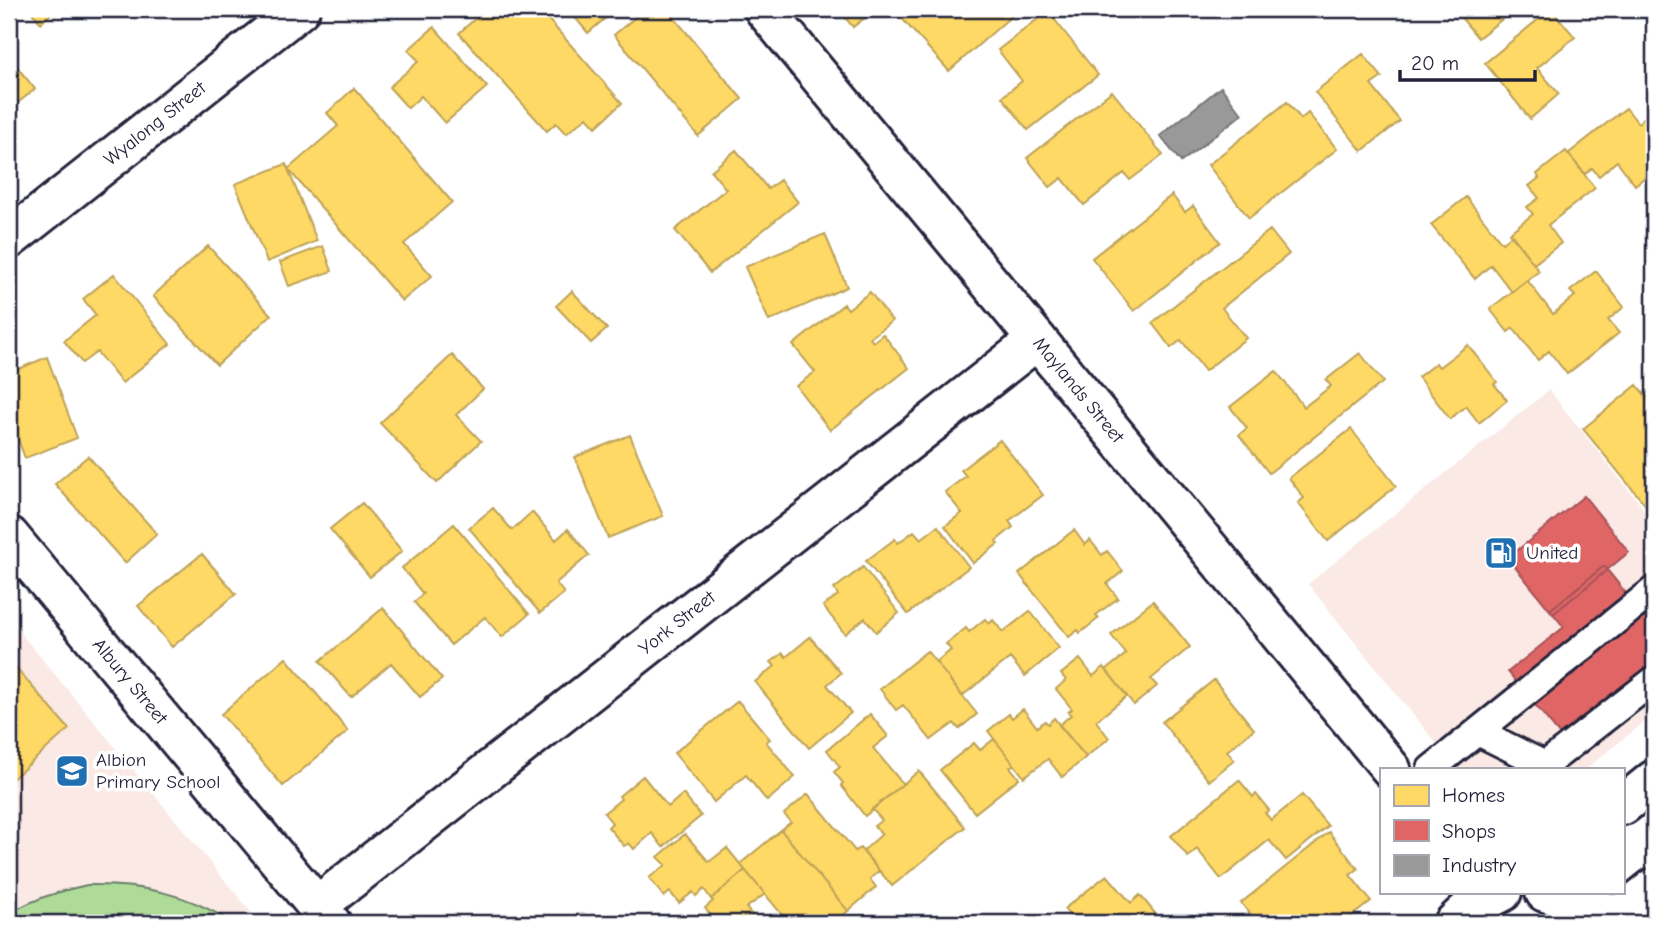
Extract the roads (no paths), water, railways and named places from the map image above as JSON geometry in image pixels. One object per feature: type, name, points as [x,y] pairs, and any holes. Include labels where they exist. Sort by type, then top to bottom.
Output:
[{"type":"main road","name":"Wyalong Street","points":[[9,239],[300,9]]},
{"type":"main road","name":"Maylands Street","points":[[764,9],[1390,768]]},
{"type":"main road","name":"York Street","points":[[324,915],[1037,340]]},
{"type":"main road","name":"Albury Street","points":[[9,536],[324,915]]},
{"type":"main road","points":[[1624,804],[1654,780]]},
{"type":"main road","points":[[1550,894],[1614,920],[1654,888]]},
{"type":"lane","points":[[1432,768],[1654,590]]},
{"type":"lane","points":[[1478,732],[1545,765],[1654,681]]},
{"type":"place","name":"United","points":[[1501,553]]},
{"type":"place","name":"Albion Primary School","points":[[72,771]]}]
